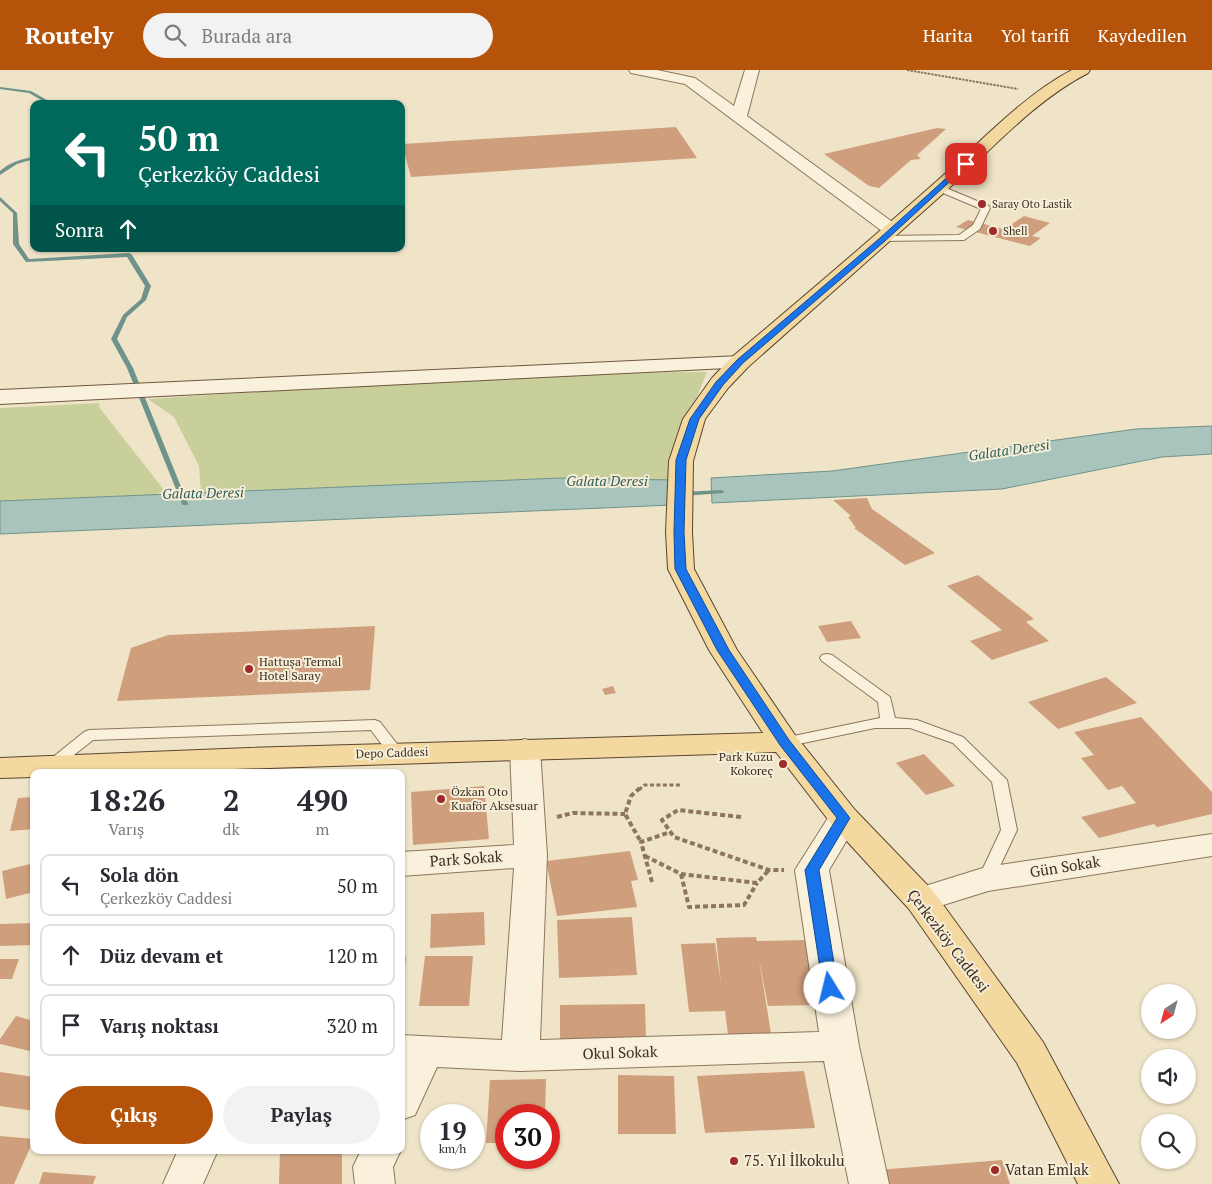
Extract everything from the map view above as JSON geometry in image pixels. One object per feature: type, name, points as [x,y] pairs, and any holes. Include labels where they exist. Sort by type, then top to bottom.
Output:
[{"type":"main road","name":"Çerkezköy Caddesi","points":[[1084,70],[1065,79],[1043,94],[887,235],[740,362],[720,384],[694,419],[681,460],[679,532],[681,569],[723,650],[784,742],[844,818],[921,900],[1030,1052],[1099,1184]]},
{"type":"main road","name":"Depo Caddesi","points":[[0,768],[248,765],[396,753],[784,742]]},
{"type":"street","points":[[636,70],[690,81],[739,116],[887,235]]},
{"type":"street","points":[[739,116],[752,70]]},
{"type":"street","points":[[0,398],[207,386],[740,362]]},
{"type":"street","points":[[520,1056],[529,839],[525,749]]},
{"type":"street","points":[[844,818],[812,870],[840,1046],[869,1184]]},
{"type":"street","name":"Park Sokak","points":[[405,863],[529,839]]},
{"type":"street","name":"Gün Sokak","points":[[921,900],[986,879],[1212,845]]},
{"type":"street","name":"Okul Sokak","points":[[413,1050],[520,1056],[840,1046]]},
{"type":"street","points":[[405,1086],[413,1050]]},
{"type":"street","points":[[183,1184],[196,1154]]},
{"type":"street","points":[[374,1184],[373,1167],[379,1154]]},
{"type":"lane","points":[[887,235],[961,238],[977,227],[986,208],[939,188]]},
{"type":"lane","points":[[827,658],[885,700],[888,723]]},
{"type":"lane","points":[[784,742],[875,723],[912,723],[958,740],[999,780],[1009,830],[986,879]]},
{"type":"lane","points":[[50,766],[89,735],[99,734],[375,725],[396,753]]},
{"type":"path","points":[[907,70],[1043,94]]},
{"type":"path","points":[[652,882],[640,842],[625,814],[631,796],[644,785],[682,785]]},
{"type":"path","points":[[741,817],[678,810],[662,820],[674,837],[769,870],[812,870]]},
{"type":"path","points":[[529,839],[573,813],[625,814]]},
{"type":"path","points":[[640,842],[670,832]]},
{"type":"path","points":[[645,856],[681,874],[757,883]]},
{"type":"path","points":[[681,874],[689,907],[744,905],[757,883],[769,870]]},
{"type":"green space","points":[[707,372],[680,438],[674,480],[561,478],[201,493],[199,466],[174,417],[148,399],[553,373]]},
{"type":"green space","points":[[100,403],[99,407],[164,490],[156,495],[0,501],[0,408]]},
{"type":"water","points":[[1212,426],[1212,454],[1162,457],[1002,489],[712,503],[711,478],[832,471],[1136,429]]},
{"type":"water","points":[[561,478],[674,480],[672,505],[0,534],[0,501]]},
{"type":"building","points":[[676,127],[697,158],[411,177],[405,155],[405,144]]},
{"type":"building","points":[[937,128],[946,129],[917,155],[921,159],[911,160],[879,188],[869,186],[824,154]]},
{"type":"building","points":[[1024,216],[1050,223],[1032,236],[1041,238],[1030,246],[956,227],[968,220],[1004,229]]},
{"type":"building","points":[[867,498],[872,509],[935,553],[905,565],[854,528],[856,528],[848,517],[851,516],[833,500]]},
{"type":"building","points":[[978,575],[1034,619],[1026,622],[1049,641],[992,660],[970,641],[1002,630],[947,586]]},
{"type":"building","points":[[851,621],[861,638],[827,642],[818,626]]},
{"type":"building","name":"Hattuşa Termal Hotel Saray","points":[[375,626],[370,690],[117,701],[131,648],[168,635]]},
{"type":"building","points":[[1106,677],[1137,703],[1058,729],[1028,702]]},
{"type":"building","points":[[613,686],[616,693],[605,695],[602,689]]},
{"type":"building","points":[[1141,717],[1212,792],[1212,814],[1157,827],[1154,824],[1099,838],[1081,817],[1136,803],[1122,786],[1108,790],[1081,758],[1094,755],[1074,732]]},
{"type":"building","points":[[924,754],[955,786],[926,795],[896,763]]},
{"type":"building","points":[[484,786],[489,839],[413,845],[411,792]]},
{"type":"building","points":[[30,797],[30,829],[10,831],[18,798]]},
{"type":"building","points":[[630,851],[638,880],[631,881],[637,907],[557,916],[546,861]]},
{"type":"building","points":[[30,864],[30,893],[6,899],[2,871]]},
{"type":"building","points":[[484,912],[485,945],[430,948],[431,914]]},
{"type":"building","points":[[632,917],[637,975],[559,978],[557,920]]},
{"type":"building","points":[[30,923],[30,945],[0,946],[0,924]]},
{"type":"building","points":[[756,937],[757,941],[805,940],[818,1005],[768,1006],[759,959],[771,1033],[728,1035],[725,1011],[689,1012],[681,944],[715,943],[721,983],[716,938]]},
{"type":"building","points":[[425,956],[473,956],[469,1006],[419,1006]]},
{"type":"building","points":[[0,959],[19,959],[12,979],[0,979]]},
{"type":"building","points":[[645,1004],[646,1039],[560,1039],[560,1005]]},
{"type":"building","points":[[16,1016],[30,1020],[30,1051],[0,1044],[0,1039]]},
{"type":"building","points":[[804,1071],[815,1128],[705,1133],[697,1076]]},
{"type":"building","points":[[0,1072],[30,1076],[30,1110],[0,1106]]},
{"type":"building","points":[[618,1075],[674,1076],[676,1134],[618,1134]]},
{"type":"building","points":[[546,1079],[545,1104],[495,1104],[495,1143],[486,1143],[490,1080]]},
{"type":"building","points":[[0,1136],[30,1139],[30,1148],[14,1184],[0,1184]]},
{"type":"building","points":[[280,1154],[342,1154],[342,1184],[279,1184]]},
{"type":"building","points":[[1002,1160],[1010,1184],[881,1184],[877,1170]]},
{"type":"building","points":[[43,1172],[96,1176],[93,1184],[39,1184]]},
{"type":"waterway","points":[[0,88],[30,92],[45,100]]},
{"type":"waterway","points":[[0,174],[15,163],[30,159]]},
{"type":"waterway","points":[[0,198],[15,213],[16,244],[28,261],[129,255],[148,286],[143,300],[125,316],[114,339],[130,368],[185,504]]},
{"type":"waterway","name":"Galata Deresi","points":[[683,494],[721,492]]},
{"type":"place","name":"Saray Oto Lastik","points":[[982,204]]},
{"type":"place","name":"Shell","points":[[993,231]]},
{"type":"place","name":"Hattuşa Termal Hotel Saray","points":[[249,669]]},
{"type":"place","name":"Park Kuzu Kokoreç","points":[[783,764]]},
{"type":"place","name":"Özkan Oto Kuaför Aksesuar","points":[[441,799]]},
{"type":"place","name":"75. Yıl İlkokulu","points":[[734,1161]]},
{"type":"place","name":"Vatan Emlak","points":[[995,1170]]},
{"type":"route","points":[[830,988],[812,870],[844,818],[784,742],[723,650],[681,569],[679,532],[681,460],[694,419],[720,384],[740,362],[966,164]]}]
